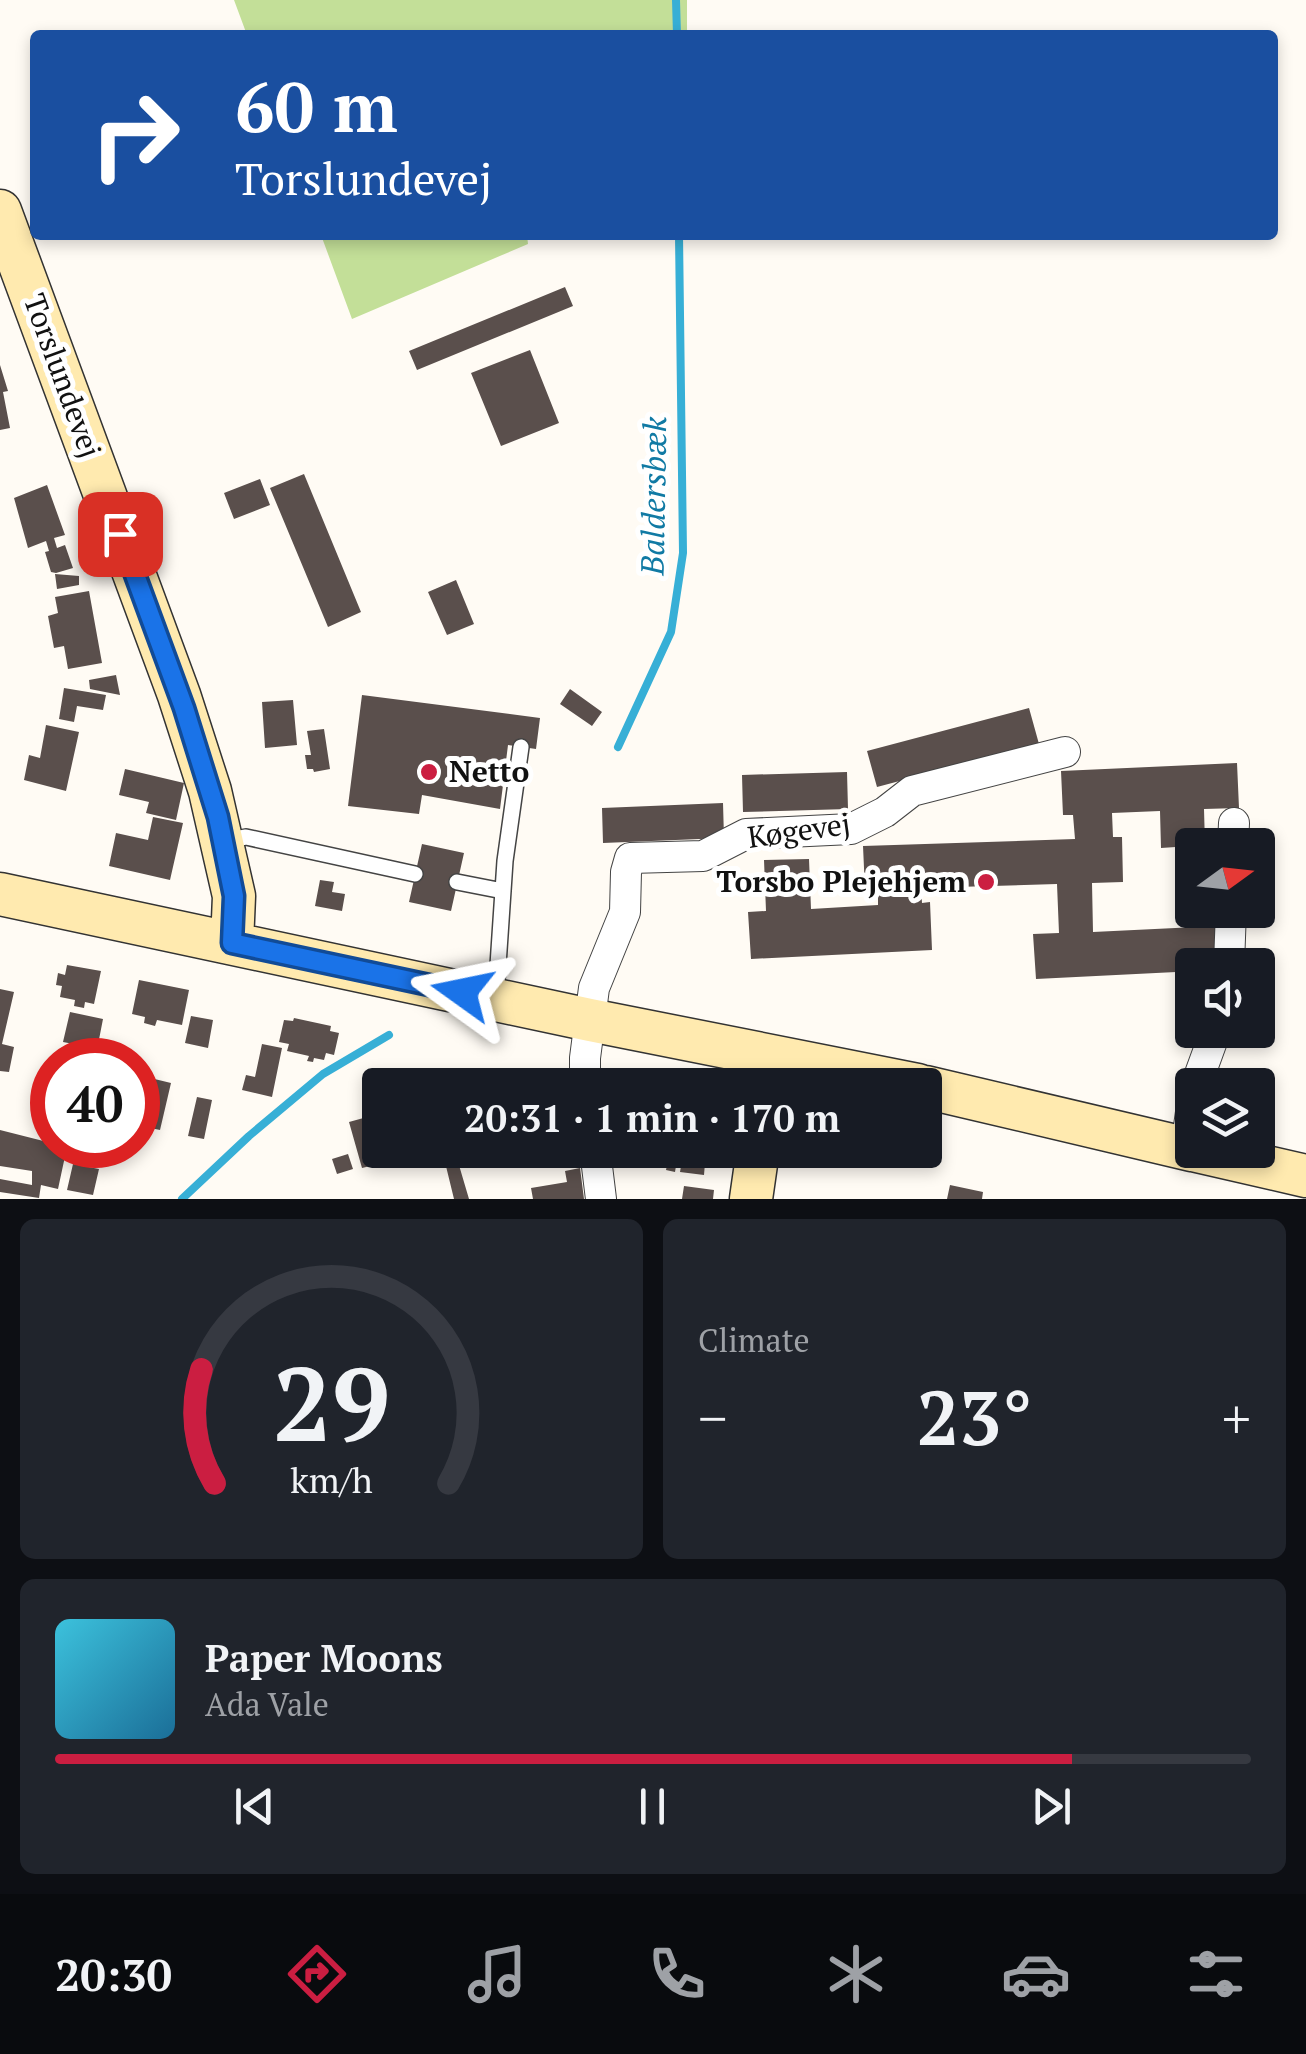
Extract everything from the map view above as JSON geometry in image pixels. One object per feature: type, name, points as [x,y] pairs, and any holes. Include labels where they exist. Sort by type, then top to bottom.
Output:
[{"type":"street","name":"Torslundevej","points":[[0,212],[179,695],[224,842],[234,896],[232,943]]},
{"type":"street","name":"Køgevej","points":[[590,1020],[594,988],[625,912],[630,858],[703,856],[746,834],[851,829],[885,812],[912,791],[1065,752]]},
{"type":"street","points":[[0,894],[590,1020],[764,1068]]},
{"type":"street","points":[[586,1068],[590,1020]]},
{"type":"street","points":[[942,1091],[1175,1145]]},
{"type":"street","points":[[597,1168],[602,1199]]},
{"type":"street","points":[[751,1199],[755,1168]]},
{"type":"street","points":[[1272,1168],[1306,1176]]},
{"type":"lane","points":[[495,999],[521,747]]},
{"type":"lane","points":[[224,842],[246,837],[415,874]]},
{"type":"lane","points":[[457,882],[504,892]]},
{"type":"green space","points":[[234,0],[687,0],[687,30],[245,30]]},
{"type":"green space","points":[[323,240],[528,240],[528,244],[352,319]]},
{"type":"building","points":[[565,287],[573,306],[417,370],[409,351]]},
{"type":"building","points":[[530,350],[559,423],[501,446],[471,373]]},
{"type":"building","points":[[0,365],[8,391],[3,392],[10,428],[0,430]]},
{"type":"building","points":[[304,474],[361,612],[328,627],[270,488]]},
{"type":"building","points":[[260,479],[270,505],[234,519],[224,493]]},
{"type":"building","points":[[47,485],[65,535],[54,538],[57,548],[65,545],[73,568],[56,573],[51,572],[46,541],[28,548],[14,498]]},
{"type":"building","points":[[55,574],[79,576],[79,585],[57,589]]},
{"type":"building","points":[[456,580],[474,624],[447,635],[428,592]]},
{"type":"building","points":[[89,591],[102,663],[68,669],[64,646],[54,648],[48,616],[58,613],[55,597]]},
{"type":"building","points":[[116,675],[120,695],[90,689],[89,680]]},
{"type":"building","points":[[64,688],[106,695],[103,710],[77,706],[74,722],[59,719]]},
{"type":"building","points":[[570,689],[602,712],[592,726],[560,704]]},
{"type":"building","name":"Netto","points":[[362,695],[540,718],[536,749],[508,745],[500,809],[422,795],[419,814],[348,806]]},
{"type":"building","points":[[293,700],[297,745],[265,748],[262,702]]},
{"type":"building","points":[[1029,708],[1039,744],[877,787],[867,751]]},
{"type":"building","points":[[46,725],[79,732],[66,791],[24,780],[29,755],[40,758]]},
{"type":"building","points":[[324,729],[330,769],[314,772],[307,769],[305,755],[311,755],[307,731]]},
{"type":"building","name":"Torsbo Plejehjem","points":[[1237,763],[1239,808],[1204,809],[1205,828],[1175,828],[1175,847],[1161,848],[1160,811],[1112,813],[1113,837],[1122,837],[1123,882],[1092,883],[1093,932],[1220,928],[1220,948],[1175,948],[1175,972],[1036,979],[1033,934],[1059,933],[1057,884],[921,888],[922,903],[930,902],[932,950],[751,959],[748,912],[766,911],[764,860],[809,859],[811,909],[878,905],[878,890],[865,890],[863,846],[1075,839],[1073,815],[1063,815],[1061,771]]},
{"type":"building","points":[[125,769],[184,783],[176,820],[146,813],[149,802],[119,795]]},
{"type":"building","points":[[847,772],[848,809],[743,812],[742,775]]},
{"type":"building","points":[[723,803],[724,838],[603,843],[602,808]]},
{"type":"building","points":[[153,817],[183,823],[170,880],[109,866],[116,833],[148,840]]},
{"type":"building","points":[[422,844],[464,853],[451,911],[409,902]]},
{"type":"building","points":[[320,880],[334,882],[332,892],[345,894],[342,911],[315,906]]},
{"type":"building","points":[[67,965],[101,971],[94,1004],[74,1006],[75,1000],[60,997],[58,973],[65,975]]},
{"type":"building","points":[[139,980],[189,990],[182,1025],[157,1020],[155,1026],[144,1023],[145,1017],[132,1014]]},
{"type":"building","points":[[0,989],[14,992],[2,1044],[14,1047],[9,1072],[0,1071]]},
{"type":"building","points":[[70,1012],[103,1019],[99,1038],[64,1038]]},
{"type":"building","points":[[191,1016],[213,1020],[208,1048],[185,1043]]},
{"type":"building","points":[[294,1018],[331,1026],[330,1031],[339,1033],[334,1055],[326,1053],[324,1060],[314,1058],[313,1062],[307,1061],[309,1056],[287,1051],[289,1044],[279,1042],[284,1020]]},
{"type":"building","points":[[262,1044],[282,1048],[272,1097],[242,1090],[246,1075],[255,1077]]},
{"type":"building","points":[[160,1080],[171,1083],[160,1130]]},
{"type":"building","points":[[197,1097],[212,1100],[204,1139],[188,1136]]},
{"type":"building","points":[[362,1118],[362,1168],[349,1122]]},
{"type":"building","points":[[0,1130],[30,1138],[30,1168],[62,1168],[58,1189],[41,1185],[39,1198],[0,1192],[0,1179],[32,1185],[32,1171],[0,1166]]},
{"type":"building","points":[[348,1154],[353,1169],[337,1174],[332,1159]]},
{"type":"building","points":[[72,1168],[99,1169],[93,1195],[67,1190]]},
{"type":"building","points":[[446,1168],[460,1168],[469,1199],[454,1199]]},
{"type":"building","points":[[580,1168],[584,1199],[533,1199],[531,1188],[567,1182],[565,1171]]},
{"type":"building","points":[[681,1168],[705,1168],[704,1175],[680,1172]]},
{"type":"building","points":[[950,1185],[983,1192],[982,1199],[947,1199]]},
{"type":"building","points":[[684,1186],[714,1190],[713,1199],[682,1199]]},
{"type":"waterway","name":"Baldersbæk","points":[[676,0],[677,30]]},
{"type":"waterway","name":"Baldersbæk","points":[[618,747],[671,632],[683,553],[679,240]]},
{"type":"waterway","name":"Baldersbæk","points":[[182,1199],[323,1074],[389,1035]]},
{"type":"place","name":"Netto","points":[[429,772]]},
{"type":"place","name":"Torsbo Plejehjem","points":[[986,882]]},
{"type":"route","points":[[120,534],[184,708],[218,817],[234,896],[232,943],[462,992]]}]
